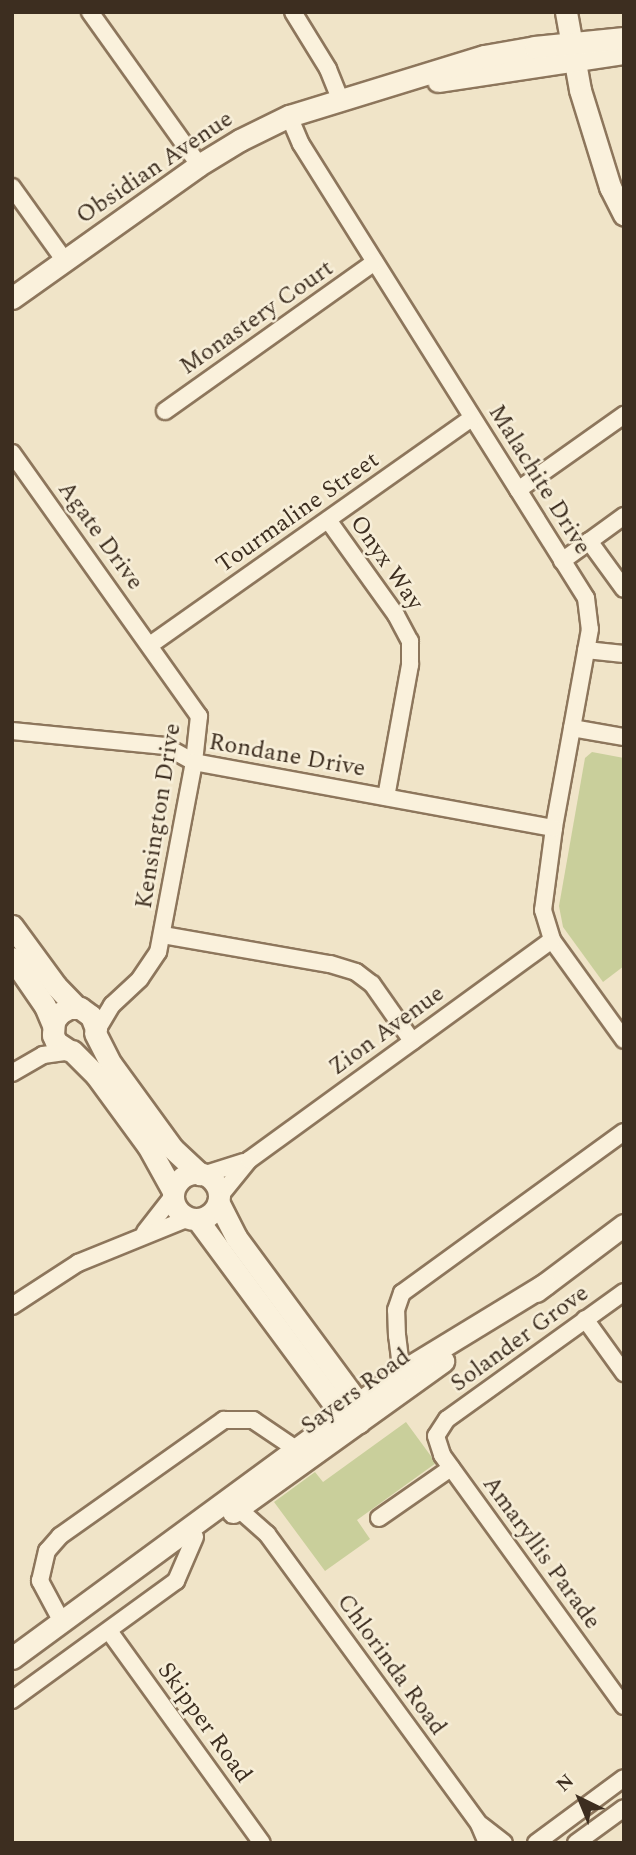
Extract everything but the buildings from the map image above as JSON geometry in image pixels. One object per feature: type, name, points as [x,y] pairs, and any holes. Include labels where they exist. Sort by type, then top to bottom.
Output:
[{"type":"street","points":[[90,12],[199,165]]},
{"type":"street","points":[[293,12],[328,69],[341,98]]},
{"type":"street","points":[[566,12],[572,52],[624,215]]},
{"type":"street","points":[[572,52],[624,38]]},
{"type":"street","points":[[572,52],[624,53]]},
{"type":"street","name":"Obsidian Avenue","points":[[12,298],[199,165],[240,140],[289,116],[484,56],[572,52]]},
{"type":"street","name":"Malachite Drive","points":[[289,116],[302,144],[586,598],[591,614],[554,828],[543,910],[552,940]]},
{"type":"street","points":[[12,187],[65,261]]},
{"type":"street","name":"Monastery Court","points":[[165,411],[375,262]]},
{"type":"street","points":[[518,489],[624,415]]},
{"type":"street","name":"Tourmaline Street","points":[[150,645],[472,418]]},
{"type":"street","name":"Agate Drive","points":[[12,453],[150,645]]},
{"type":"street","points":[[562,561],[624,516]]},
{"type":"street","name":"Onyx Way","points":[[328,520],[396,615],[410,641],[410,665],[386,797]]},
{"type":"street","points":[[589,541],[624,589]]},
{"type":"street","name":"Kensington Drive","points":[[95,1031],[123,993],[148,971],[163,935],[194,762],[199,716],[150,645]]},
{"type":"street","points":[[586,650],[624,654]]},
{"type":"street","points":[[572,729],[624,737]]},
{"type":"street","name":"Rondane Drive","points":[[12,731],[166,746],[194,762],[554,828]]},
{"type":"street","points":[[12,926],[56,986],[78,1008],[91,1016],[111,1064],[173,1149],[215,1183],[218,1199],[236,1237],[354,1414]]},
{"type":"street","points":[[163,935],[330,964],[356,972],[372,985],[412,1041]]},
{"type":"street","points":[[552,940],[624,1040]]},
{"type":"street","name":"Zion Avenue","points":[[218,1199],[248,1160],[552,940]]},
{"type":"street","points":[[12,958],[45,1006],[56,1041],[70,1050],[96,1075],[148,1146],[173,1193],[177,1209],[193,1218],[354,1414]]},
{"type":"street","name":"Kensington Drive","points":[[78,1008],[123,993]]},
{"type":"street","points":[[12,1073],[27,1062],[60,1013],[78,1008]]},
{"type":"street","points":[[27,1062],[85,1048],[95,1031]]},
{"type":"street","name":"Sayers Road","points":[[411,1376],[400,1359],[397,1336],[396,1310],[402,1293],[624,1132]]},
{"type":"street","name":"Zion Avenue","points":[[201,1174],[248,1160]]},
{"type":"street","points":[[144,1234],[180,1179],[201,1174]]},
{"type":"street","points":[[12,1306],[78,1263],[118,1249],[144,1234],[210,1214],[218,1199]]},
{"type":"street","name":"Sayers Road","points":[[141,1566],[195,1537],[296,1449],[411,1376],[545,1284],[624,1225]]},
{"type":"street","name":"Solander Grove","points":[[443,1423],[624,1292]]},
{"type":"street","points":[[585,1319],[624,1373]]},
{"type":"street","name":"Sayers Road","points":[[12,1657],[240,1498],[354,1414]]},
{"type":"street","name":"Sayers Road","points":[[62,1622],[40,1581],[47,1551],[60,1536],[223,1420],[253,1420],[296,1449]]},
{"type":"street","name":"Amaryllis Parade","points":[[443,1423],[436,1436],[437,1445],[451,1468],[621,1697]]},
{"type":"street","points":[[379,1518],[451,1468]]},
{"type":"street","name":"Chlorinda Road","points":[[240,1498],[479,1824],[487,1843]]},
{"type":"street","points":[[12,1700],[176,1581],[195,1537]]},
{"type":"street","name":"Skipper Road","points":[[109,1631],[253,1840]]},
{"type":"street","points":[[536,1843],[624,1778]]},
{"type":"street","points":[[576,1843],[624,1808]]},
{"type":"street","name":"Chlorinda Road","points":[[479,1824],[504,1843]]},
{"type":"green space","points":[[592,752],[624,758],[624,966],[603,982],[563,927],[559,906],[585,758]]},
{"type":"green space","points":[[406,1422],[436,1463],[357,1520],[370,1539],[325,1571],[274,1502],[315,1472],[323,1482]]}]
